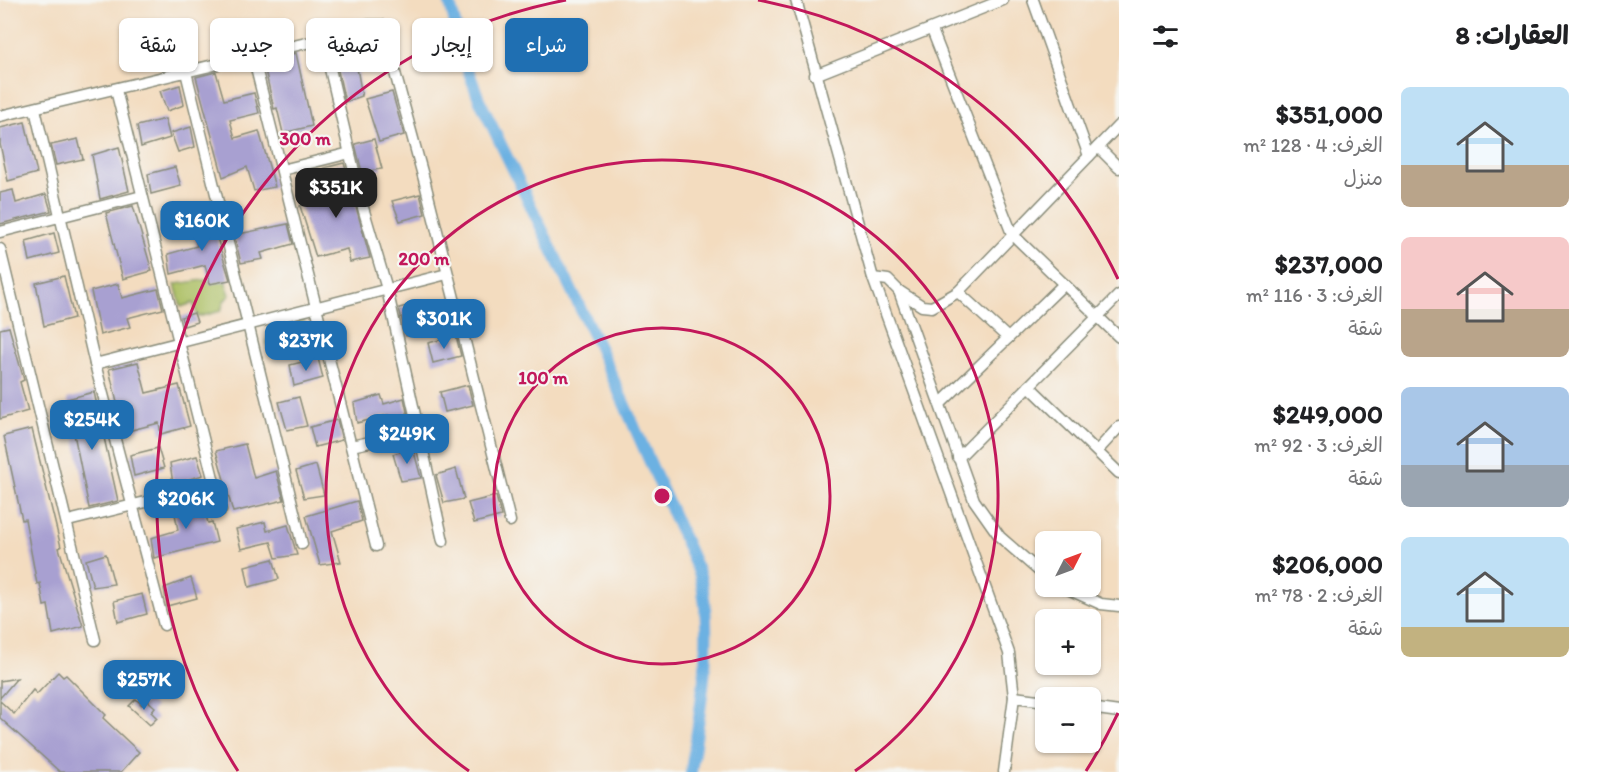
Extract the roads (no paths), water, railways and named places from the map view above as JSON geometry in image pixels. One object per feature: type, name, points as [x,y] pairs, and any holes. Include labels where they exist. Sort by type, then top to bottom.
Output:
[{"type":"street","points":[[796,0],[873,278],[1009,653],[1014,697],[1004,772]]},
{"type":"street","points":[[815,75],[1003,0]]},
{"type":"street","points":[[1033,0],[1089,156]]},
{"type":"street","points":[[932,30],[1012,234],[1119,337]]},
{"type":"street","points":[[0,116],[186,72],[250,324],[302,544]]},
{"type":"street","points":[[257,72],[376,546]]},
{"type":"street","points":[[331,72],[387,290],[443,541]]},
{"type":"street","points":[[395,72],[510,521]]},
{"type":"street","points":[[116,90],[221,510]]},
{"type":"street","points":[[34,109],[95,363],[164,625]]},
{"type":"street","points":[[873,278],[888,280],[899,291],[922,306],[932,307],[958,292],[1119,126]]},
{"type":"street","points":[[1098,147],[1119,168]]},
{"type":"street","points":[[282,170],[350,153]]},
{"type":"street","points":[[0,232],[142,196]]},
{"type":"street","points":[[0,249],[95,640]]},
{"type":"street","points":[[95,363],[447,274]]},
{"type":"street","points":[[940,404],[1064,284]]},
{"type":"street","points":[[899,291],[974,500],[986,519],[1012,550],[1035,568]]},
{"type":"street","points":[[958,292],[1008,338]]},
{"type":"street","points":[[958,458],[1119,295]]},
{"type":"street","points":[[1029,386],[1119,472]]},
{"type":"street","points":[[1097,451],[1119,428]]},
{"type":"street","points":[[351,446],[418,432]]},
{"type":"street","points":[[68,522],[215,485]]},
{"type":"street","points":[[1085,597],[1101,604],[1119,606]]},
{"type":"street","points":[[1014,697],[1035,700]]},
{"type":"street","points":[[1101,710],[1119,712]]},
{"type":"waterway","points":[[449,0],[465,62],[479,99],[599,347],[700,575],[704,599],[706,649],[702,698],[691,772]]}]
